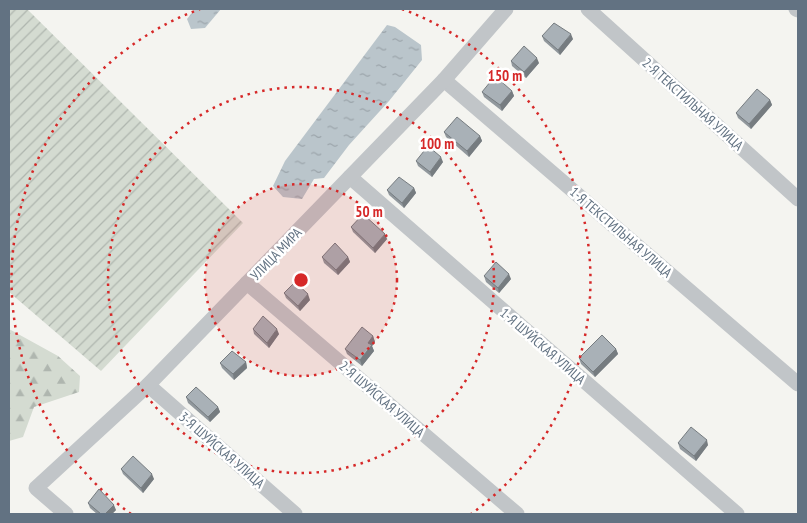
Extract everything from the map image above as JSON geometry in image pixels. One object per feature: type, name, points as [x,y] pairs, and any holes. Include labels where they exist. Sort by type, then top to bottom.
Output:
[{"type":"street","name":"УЛИЦА МИРА","points":[[66,514],[36,488],[148,385],[444,80],[506,9]]},
{"type":"street","name":"2-Я ТЕКСТИЛЬНАЯ УЛИЦА","points":[[588,9],[798,199]]},
{"type":"street","name":"1-Я ТЕКСТИЛЬНАЯ УЛИЦА","points":[[444,80],[798,384]]},
{"type":"street","name":"1-Я ШУЙСКАЯ УЛИЦА","points":[[350,178],[737,514]]},
{"type":"street","name":"2-Я ШУЙСКАЯ УЛИЦА","points":[[248,283],[517,514]]},
{"type":"street","name":"3-Я ШУЙСКАЯ УЛИЦА","points":[[148,385],[295,514]]},
{"type":"green space","points":[[9,9],[27,9],[243,223],[101,371],[9,292]]},
{"type":"green space","points":[[9,329],[58,356],[80,376],[79,392],[34,407],[23,437],[9,441]]},
{"type":"water","points":[[195,9],[221,9],[205,28],[191,29],[187,19]]},
{"type":"water","points":[[387,25],[395,27],[421,45],[422,60],[389,101],[349,145],[324,178],[314,179],[302,199],[283,197],[273,186],[285,161]]},
{"type":"building","points":[[554,23],[571,34],[558,50],[542,36]]},
{"type":"building","points":[[524,46],[537,58],[524,72],[511,61]]},
{"type":"building","points":[[495,76],[512,91],[500,105],[482,92]]},
{"type":"building","points":[[757,89],[770,100],[749,124],[736,113]]},
{"type":"building","points":[[457,117],[480,136],[467,151],[444,132]]},
{"type":"building","points":[[428,146],[441,157],[430,172],[416,161]]},
{"type":"building","points":[[399,177],[414,188],[402,203],[387,190]]},
{"type":"building","points":[[363,214],[385,234],[373,248],[351,227]]},
{"type":"building","points":[[335,243],[348,257],[336,270],[322,257]]},
{"type":"building","points":[[496,262],[509,274],[498,288],[484,276]]},
{"type":"building","points":[[295,282],[308,294],[298,306],[284,293]]},
{"type":"building","points":[[263,316],[277,329],[267,343],[253,329]]},
{"type":"building","points":[[362,327],[373,336],[368,343],[372,345],[360,360],[345,349]]},
{"type":"building","points":[[602,335],[616,349],[593,372],[579,358]]},
{"type":"building","points":[[232,351],[246,362],[233,374],[220,363]]},
{"type":"building","points":[[196,387],[218,407],[208,417],[186,397]]},
{"type":"building","points":[[691,427],[707,440],[694,456],[678,443]]},
{"type":"building","points":[[133,456],[152,474],[141,488],[121,469]]},
{"type":"building","points":[[99,489],[114,505],[105,514],[101,514],[88,503]]}]
